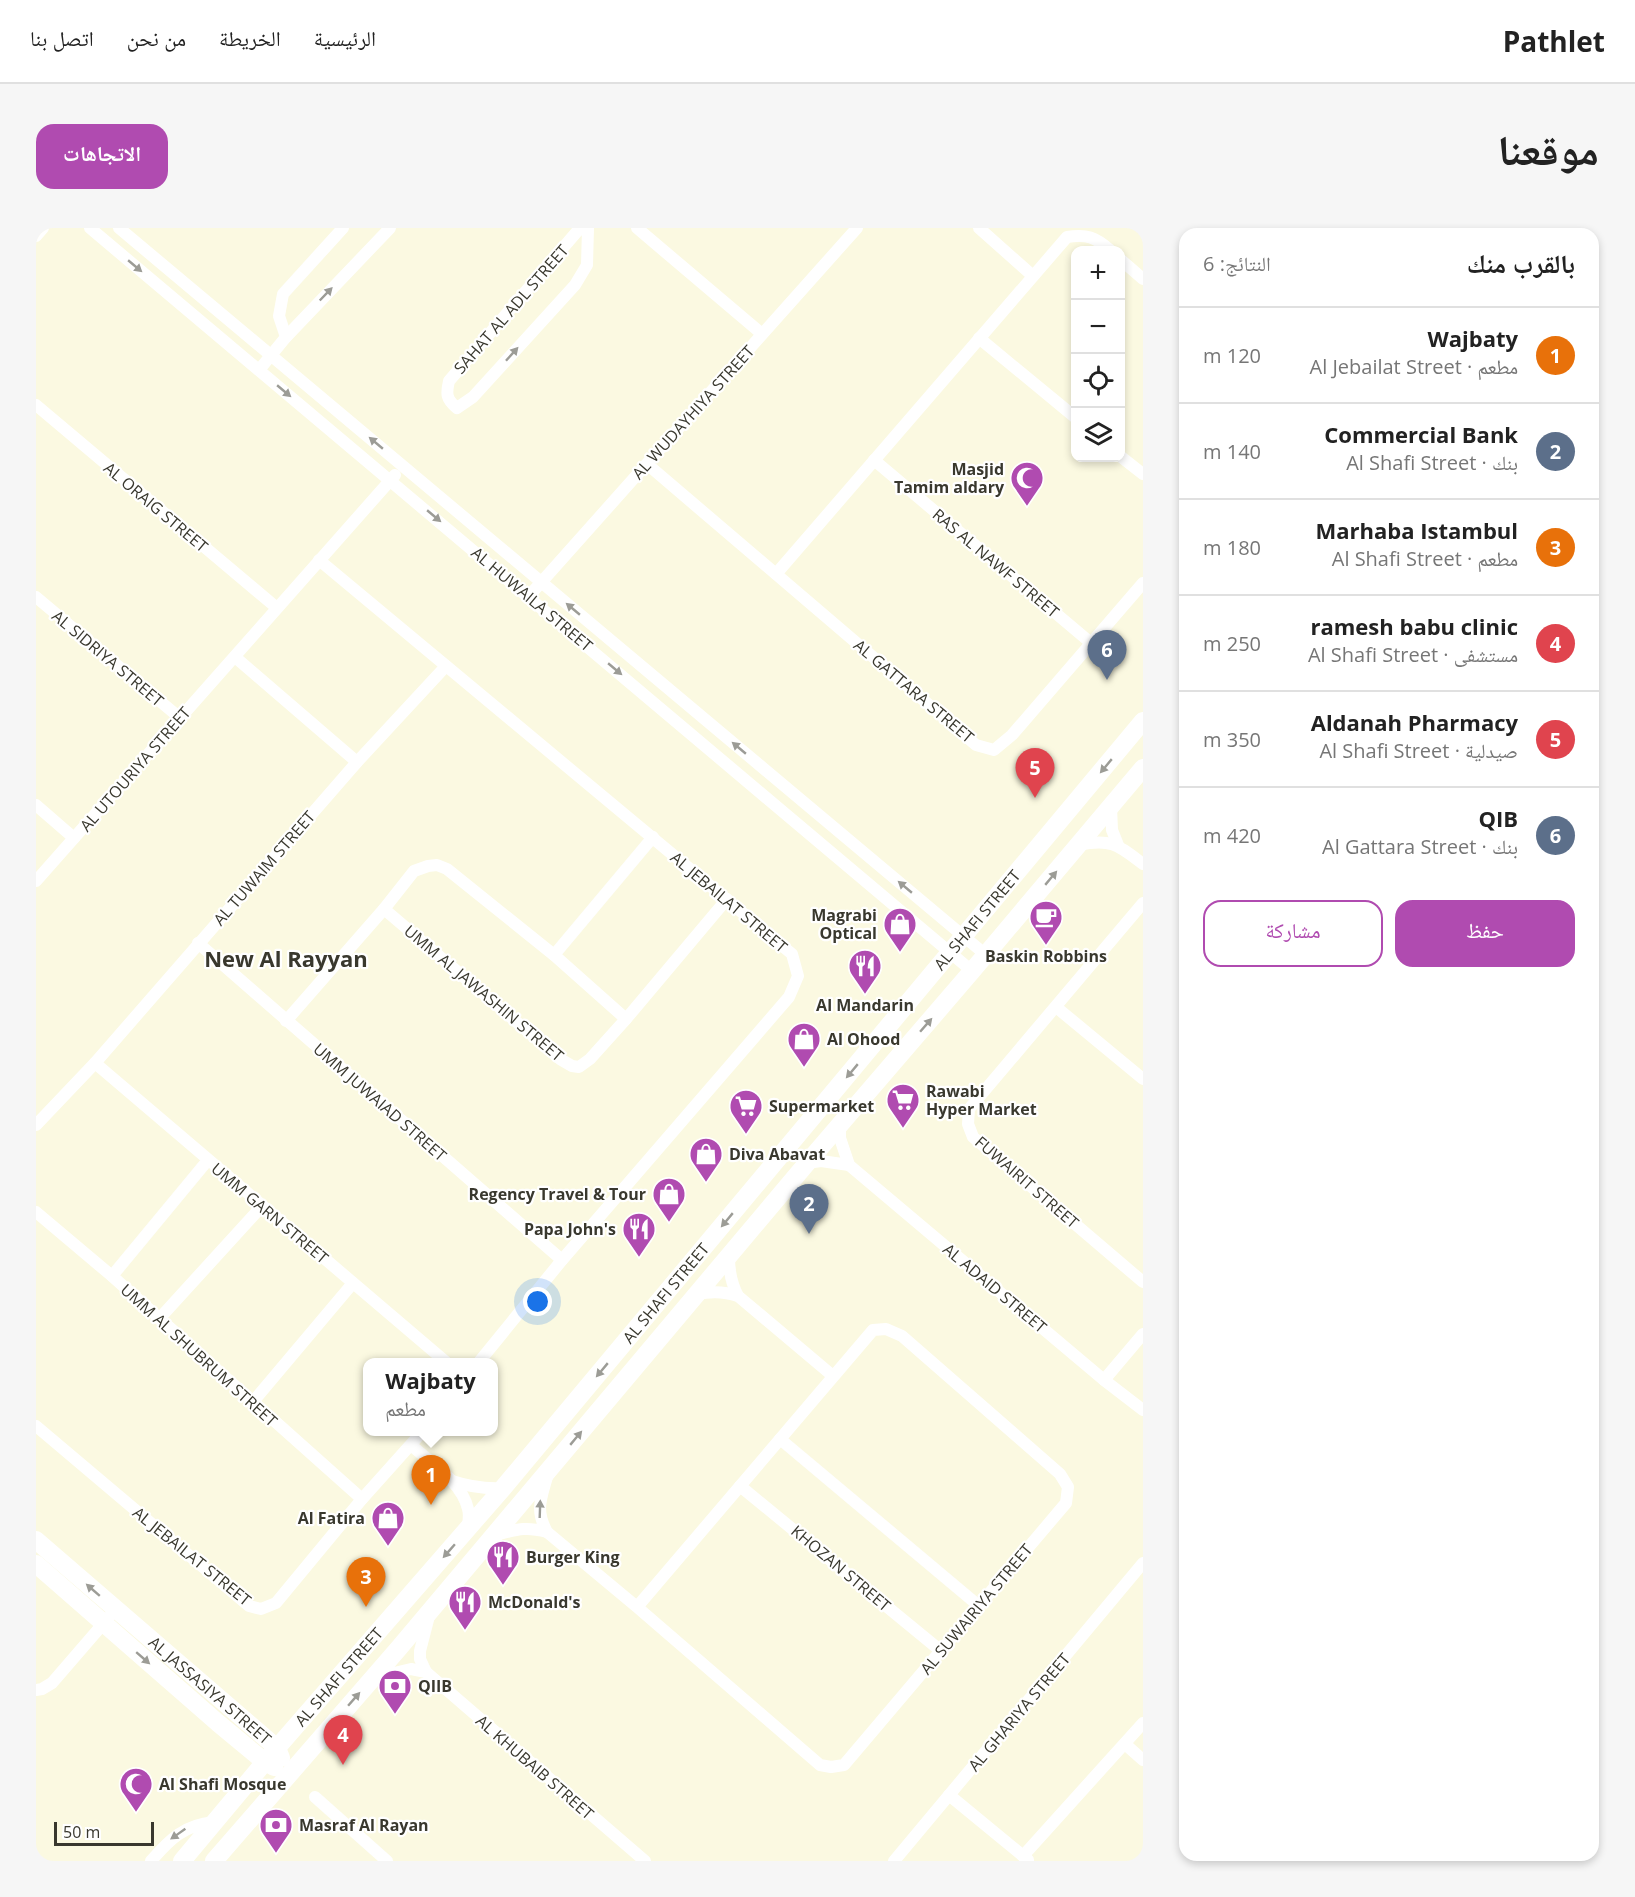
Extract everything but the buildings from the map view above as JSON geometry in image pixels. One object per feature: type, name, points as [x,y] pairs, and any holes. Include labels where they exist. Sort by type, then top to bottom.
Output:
[{"type":"main road","name":"AL SHAFI STREET","points":[[182,1861],[503,1488],[1143,721]]},
{"type":"main road","name":"AL SHAFI STREET","points":[[214,1861],[431,1611],[807,1163],[1143,768]]},
{"type":"main road","name":"AL JASSASIYA STREET","points":[[36,1540],[110,1616],[271,1755],[288,1774]]},
{"type":"main road","name":"AL JASSASIYA STREET","points":[[36,1564],[110,1616]]},
{"type":"street","points":[[36,236],[43,228]]},
{"type":"street","name":"AL HUWAILA STREET","points":[[90,228],[972,971]]},
{"type":"street","name":"AL HUWAILA STREET","points":[[119,228],[986,955]]},
{"type":"street","points":[[286,337],[279,316],[283,294],[343,228]]},
{"type":"street","points":[[259,370],[286,337],[390,228]]},
{"type":"street","name":"SAHAT AL ADL STREET","points":[[580,228],[449,381],[446,393],[450,402],[457,408],[473,397],[575,285],[587,265],[588,228]]},
{"type":"street","points":[[637,228],[762,334]]},
{"type":"street","name":"AL WUDAYHIYA STREET","points":[[529,596],[857,228]]},
{"type":"street","points":[[978,228],[1033,276]]},
{"type":"street","points":[[776,574],[1067,237],[1081,235],[1097,239],[1105,246]]},
{"type":"street","points":[[1125,263],[1143,279]]},
{"type":"street","points":[[980,338],[1071,414]]},
{"type":"street","name":"AL ORAIG STREET","points":[[36,405],[277,608]]},
{"type":"street","name":"RAS AL NAWF STREET","points":[[874,460],[1090,644]]},
{"type":"street","points":[[1125,460],[1143,474]]},
{"type":"street","name":"AL GATTARA STREET","points":[[647,464],[976,745],[994,750],[1012,735],[1143,583]]},
{"type":"street","name":"AL UTOURIYA STREET","points":[[36,881],[402,466]]},
{"type":"street","name":"AL JEBAILAT STREET","points":[[319,560],[792,954],[798,976],[789,998],[562,1260],[482,1358]]},
{"type":"street","name":"AL SIDRIYA STREET","points":[[36,597],[180,718]]},
{"type":"street","points":[[235,657],[357,762]]},
{"type":"street","name":"AL TUWAIM STREET","points":[[38,1120],[95,1063],[357,762],[446,666]]},
{"type":"street","points":[[752,785],[765,770]]},
{"type":"street","points":[[36,805],[74,838]]},
{"type":"street","points":[[1111,807],[1112,830],[1118,845]]},
{"type":"street","points":[[554,955],[653,837]]},
{"type":"street","points":[[1079,845],[1101,842],[1118,845],[1143,864]]},
{"type":"street","points":[[286,1021],[384,909],[414,871],[437,865],[447,869],[554,955],[626,1019]]},
{"type":"street","name":"UMM AL JAWASHIN STREET","points":[[384,909],[560,1059],[579,1067],[590,1059],[626,1019],[727,899]]},
{"type":"street","name":"FUWAIRIT STREET","points":[[1143,903],[969,1109],[968,1124],[973,1137],[1143,1282]]},
{"type":"street","name":"UMM JUWAIAD STREET","points":[[198,943],[562,1260]]},
{"type":"street","points":[[1056,1007],[1143,1079]]},
{"type":"street","name":"UMM GARN STREET","points":[[95,1063],[441,1358]]},
{"type":"street","points":[[807,1163],[828,1161],[849,1165],[840,1138],[840,1124]]},
{"type":"street","points":[[112,1276],[207,1160]]},
{"type":"street","name":"AL ADAID STREET","points":[[849,1165],[1104,1380],[1143,1410]]},
{"type":"street","points":[[159,1318],[262,1206]]},
{"type":"street","name":"UMM AL SHUBRUM STREET","points":[[36,1212],[112,1276],[362,1499]]},
{"type":"street","points":[[729,1257],[729,1269],[738,1296],[833,1376]]},
{"type":"street","points":[[252,1403],[353,1283]]},
{"type":"street","points":[[697,1294],[719,1292],[738,1296]]},
{"type":"street","name":"AL SUWAIRIYA STREET","points":[[547,1532],[820,1765],[844,1766],[1066,1503],[1068,1487],[1060,1474],[902,1336],[886,1329],[873,1330],[637,1607]]},
{"type":"street","points":[[1104,1380],[1143,1334]]},
{"type":"street","name":"AL JEBAILAT STREET","points":[[36,1426],[249,1606],[261,1610],[276,1603],[362,1499],[418,1436]]},
{"type":"street","points":[[780,1439],[979,1606]]},
{"type":"street","points":[[411,1445],[463,1493],[469,1510],[468,1528]]},
{"type":"street","points":[[547,1532],[540,1519],[539,1509],[550,1469]]},
{"type":"street","points":[[451,1480],[485,1489],[503,1488]]},
{"type":"street","name":"KHOZAN STREET","points":[[740,1485],[941,1652]]},
{"type":"street","points":[[494,1536],[518,1528],[531,1527],[547,1532]]},
{"type":"street","name":"AL GHARIYA STREET","points":[[894,1861],[1143,1563]]},
{"type":"street","name":"AL SHAFI STREET","points":[[426,1672],[420,1659],[420,1651],[431,1611]]},
{"type":"street","points":[[36,1690],[52,1683],[110,1616]]},
{"type":"street","name":"AL SHAFI STREET","points":[[373,1678],[411,1669],[426,1672]]},
{"type":"street","name":"AL KHUBAIB STREET","points":[[426,1672],[645,1861]]},
{"type":"street","points":[[949,1795],[1026,1859],[1143,1723]]},
{"type":"street","points":[[1125,1744],[1143,1760]]},
{"type":"street","points":[[315,1797],[387,1861]]},
{"type":"street","points":[[151,1861],[176,1834],[194,1825],[214,1822]]},
{"type":"place","name":"Masjid Tamim aldary","points":[[1027,507]]},
{"type":"place","name":"QIB","points":[[1107,680]]},
{"type":"place","name":"Aldanah Pharmacy","points":[[1035,798]]},
{"type":"place","name":"Baskin Robbins","points":[[1046,946]]},
{"type":"place","name":"Magrabi Optical","points":[[900,953]]},
{"type":"place","name":"Al Mandarin","points":[[865,995]]},
{"type":"place","name":"Al Ohood","points":[[804,1068]]},
{"type":"place","name":"Rawabi Hyper Market","points":[[903,1129]]},
{"type":"place","name":"Supermarket","points":[[746,1135]]},
{"type":"place","name":"Diva Abavat","points":[[706,1183]]},
{"type":"place","name":"Regency Travel & Tour","points":[[669,1223]]},
{"type":"place","name":"Commercial Bank","points":[[809,1234]]},
{"type":"place","name":"Papa John's","points":[[639,1258]]},
{"type":"place","name":"Wajbaty","points":[[431,1505]]},
{"type":"place","name":"Al Fatira","points":[[388,1547]]},
{"type":"place","name":"Burger King","points":[[503,1586]]},
{"type":"place","name":"Marhaba Istambul","points":[[366,1607]]},
{"type":"place","name":"McDonald's","points":[[465,1631]]},
{"type":"place","name":"QIIB","points":[[395,1715]]},
{"type":"place","name":"ramesh babu clinic","points":[[343,1765]]},
{"type":"place","name":"Al Shafi Mosque","points":[[136,1813]]},
{"type":"place","name":"Masraf Al Rayan","points":[[276,1854]]},
{"type":"district","name":"New Al Rayyan","points":[[286,958]]}]
